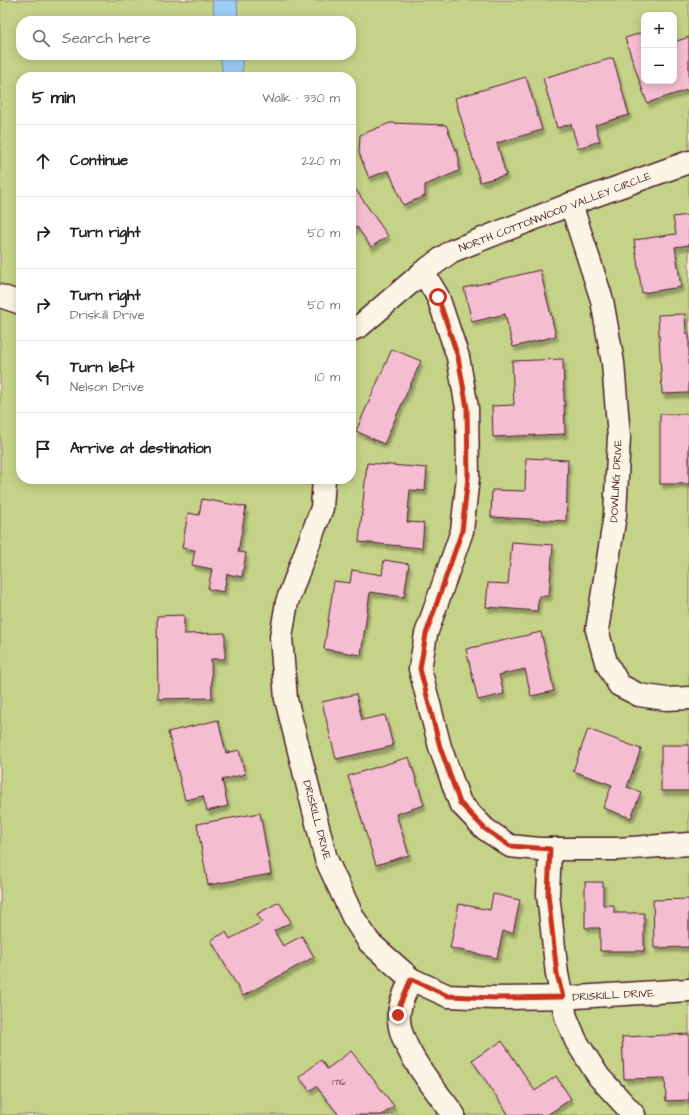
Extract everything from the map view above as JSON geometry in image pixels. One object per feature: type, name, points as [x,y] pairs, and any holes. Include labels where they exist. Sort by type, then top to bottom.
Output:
[{"type":"street","name":"NORTH COTTONWOOD VALLEY CIRCLE","points":[[356,328],[423,272],[452,251],[571,204],[689,162]]},
{"type":"street","name":"DOWLING DRIVE","points":[[571,204],[602,300],[613,363],[619,437],[615,515],[597,630],[606,662],[619,685],[639,695],[666,699],[689,698]]},
{"type":"street","points":[[423,272],[438,297],[458,357],[467,408],[468,477],[462,531],[426,634],[420,669],[440,747],[460,803],[485,829],[510,846],[550,849],[616,849],[689,844]]},
{"type":"street","points":[[0,296],[16,301]]},
{"type":"street","name":"DRISKILL DRIVE","points":[[324,484],[322,508],[287,602],[281,637],[286,699],[326,859],[354,917],[369,942],[411,979],[448,996],[495,998],[563,997],[689,990]]},
{"type":"street","points":[[550,849],[548,894],[557,974],[566,1017],[576,1041],[599,1077],[634,1115]]},
{"type":"street","points":[[411,979],[400,1005],[399,1025],[411,1055],[454,1115]]},
{"type":"green space","points":[[0,0],[689,0],[689,1115],[0,1115]]},
{"type":"water","points":[[212,0],[237,0],[238,16],[214,16]]},
{"type":"water","points":[[221,60],[242,60],[243,69],[242,72],[222,72]]},
{"type":"building","points":[[641,33],[641,84],[677,84],[677,41],[689,37],[689,96],[687,90],[647,103],[625,38]]},
{"type":"building","points":[[613,58],[629,115],[595,125],[600,141],[578,148],[571,124],[557,128],[543,78]]},
{"type":"building","points":[[526,77],[542,130],[497,143],[506,175],[480,182],[455,98]]},
{"type":"building","points":[[390,123],[446,125],[459,158],[459,171],[425,185],[425,196],[403,205],[389,171],[369,178],[359,153],[360,135]]},
{"type":"building","points":[[356,190],[388,236],[371,247],[356,228]]},
{"type":"building","points":[[689,215],[689,245],[675,247],[681,287],[642,293],[634,240],[676,234],[673,217]]},
{"type":"building","points":[[540,270],[556,336],[513,347],[505,314],[472,322],[464,288]]},
{"type":"building","points":[[685,314],[686,333],[689,333],[689,393],[662,394],[658,315]]},
{"type":"building","points":[[392,349],[421,361],[384,444],[356,431]]},
{"type":"building","points":[[563,359],[565,434],[493,437],[492,406],[514,405],[512,361]]},
{"type":"building","points":[[660,414],[689,414],[689,484],[660,484]]},
{"type":"building","points":[[526,458],[568,460],[566,521],[491,517],[492,490],[525,491]]},
{"type":"building","points":[[367,463],[427,468],[425,491],[410,490],[407,522],[424,523],[422,548],[359,542]]},
{"type":"building","points":[[202,499],[246,507],[238,552],[246,553],[242,577],[227,574],[224,592],[208,589],[212,569],[192,565],[195,550],[182,548],[188,513],[199,515]]},
{"type":"building","points":[[512,542],[553,545],[549,596],[539,596],[537,611],[486,607],[488,583],[508,584]]},
{"type":"building","points":[[384,560],[409,564],[404,597],[370,592],[361,655],[324,649],[334,581],[350,583],[352,570],[382,575]]},
{"type":"building","points":[[184,615],[184,634],[225,633],[225,659],[211,659],[212,698],[158,699],[157,616]]},
{"type":"building","points":[[541,632],[554,691],[531,696],[525,669],[499,675],[504,694],[478,700],[466,649]]},
{"type":"building","points":[[356,694],[362,720],[385,715],[393,746],[336,759],[322,702]]},
{"type":"building","points":[[218,720],[226,753],[239,750],[245,774],[222,780],[228,806],[207,811],[203,796],[185,800],[168,732]]},
{"type":"building","points":[[588,729],[641,749],[627,787],[641,792],[631,818],[603,808],[612,785],[573,771]]},
{"type":"building","points":[[661,745],[689,745],[689,791],[661,791]]},
{"type":"building","points":[[409,757],[424,805],[396,814],[409,855],[376,865],[348,776]]},
{"type":"building","points":[[260,813],[271,874],[208,885],[197,824]]},
{"type":"building","points":[[585,882],[603,882],[603,905],[614,905],[614,913],[644,913],[644,951],[600,951],[600,928],[585,928]]},
{"type":"building","points":[[493,894],[520,900],[513,933],[503,931],[497,958],[450,948],[459,904],[490,910]]},
{"type":"building","points":[[689,899],[689,947],[654,948],[653,900]]},
{"type":"building","points":[[279,902],[291,922],[274,931],[283,946],[302,936],[314,957],[243,996],[211,940],[226,932],[230,939],[262,922],[257,914]]},
{"type":"building","points":[[689,1034],[689,1100],[666,1101],[665,1078],[624,1079],[622,1037]]},
{"type":"building","points":[[502,1041],[535,1091],[556,1076],[571,1099],[547,1115],[509,1115],[472,1060]]},
{"type":"building","points":[[351,1051],[394,1106],[382,1115],[339,1115],[316,1086],[310,1091],[299,1077],[321,1060],[327,1069]]},
{"type":"route","points":[[398,1015],[400,1005],[411,979],[448,996],[495,998],[563,997],[557,974],[548,894],[550,849],[510,846],[485,829],[460,803],[440,747],[420,669],[426,634],[462,531],[468,477],[467,408],[458,357],[438,297]]}]
